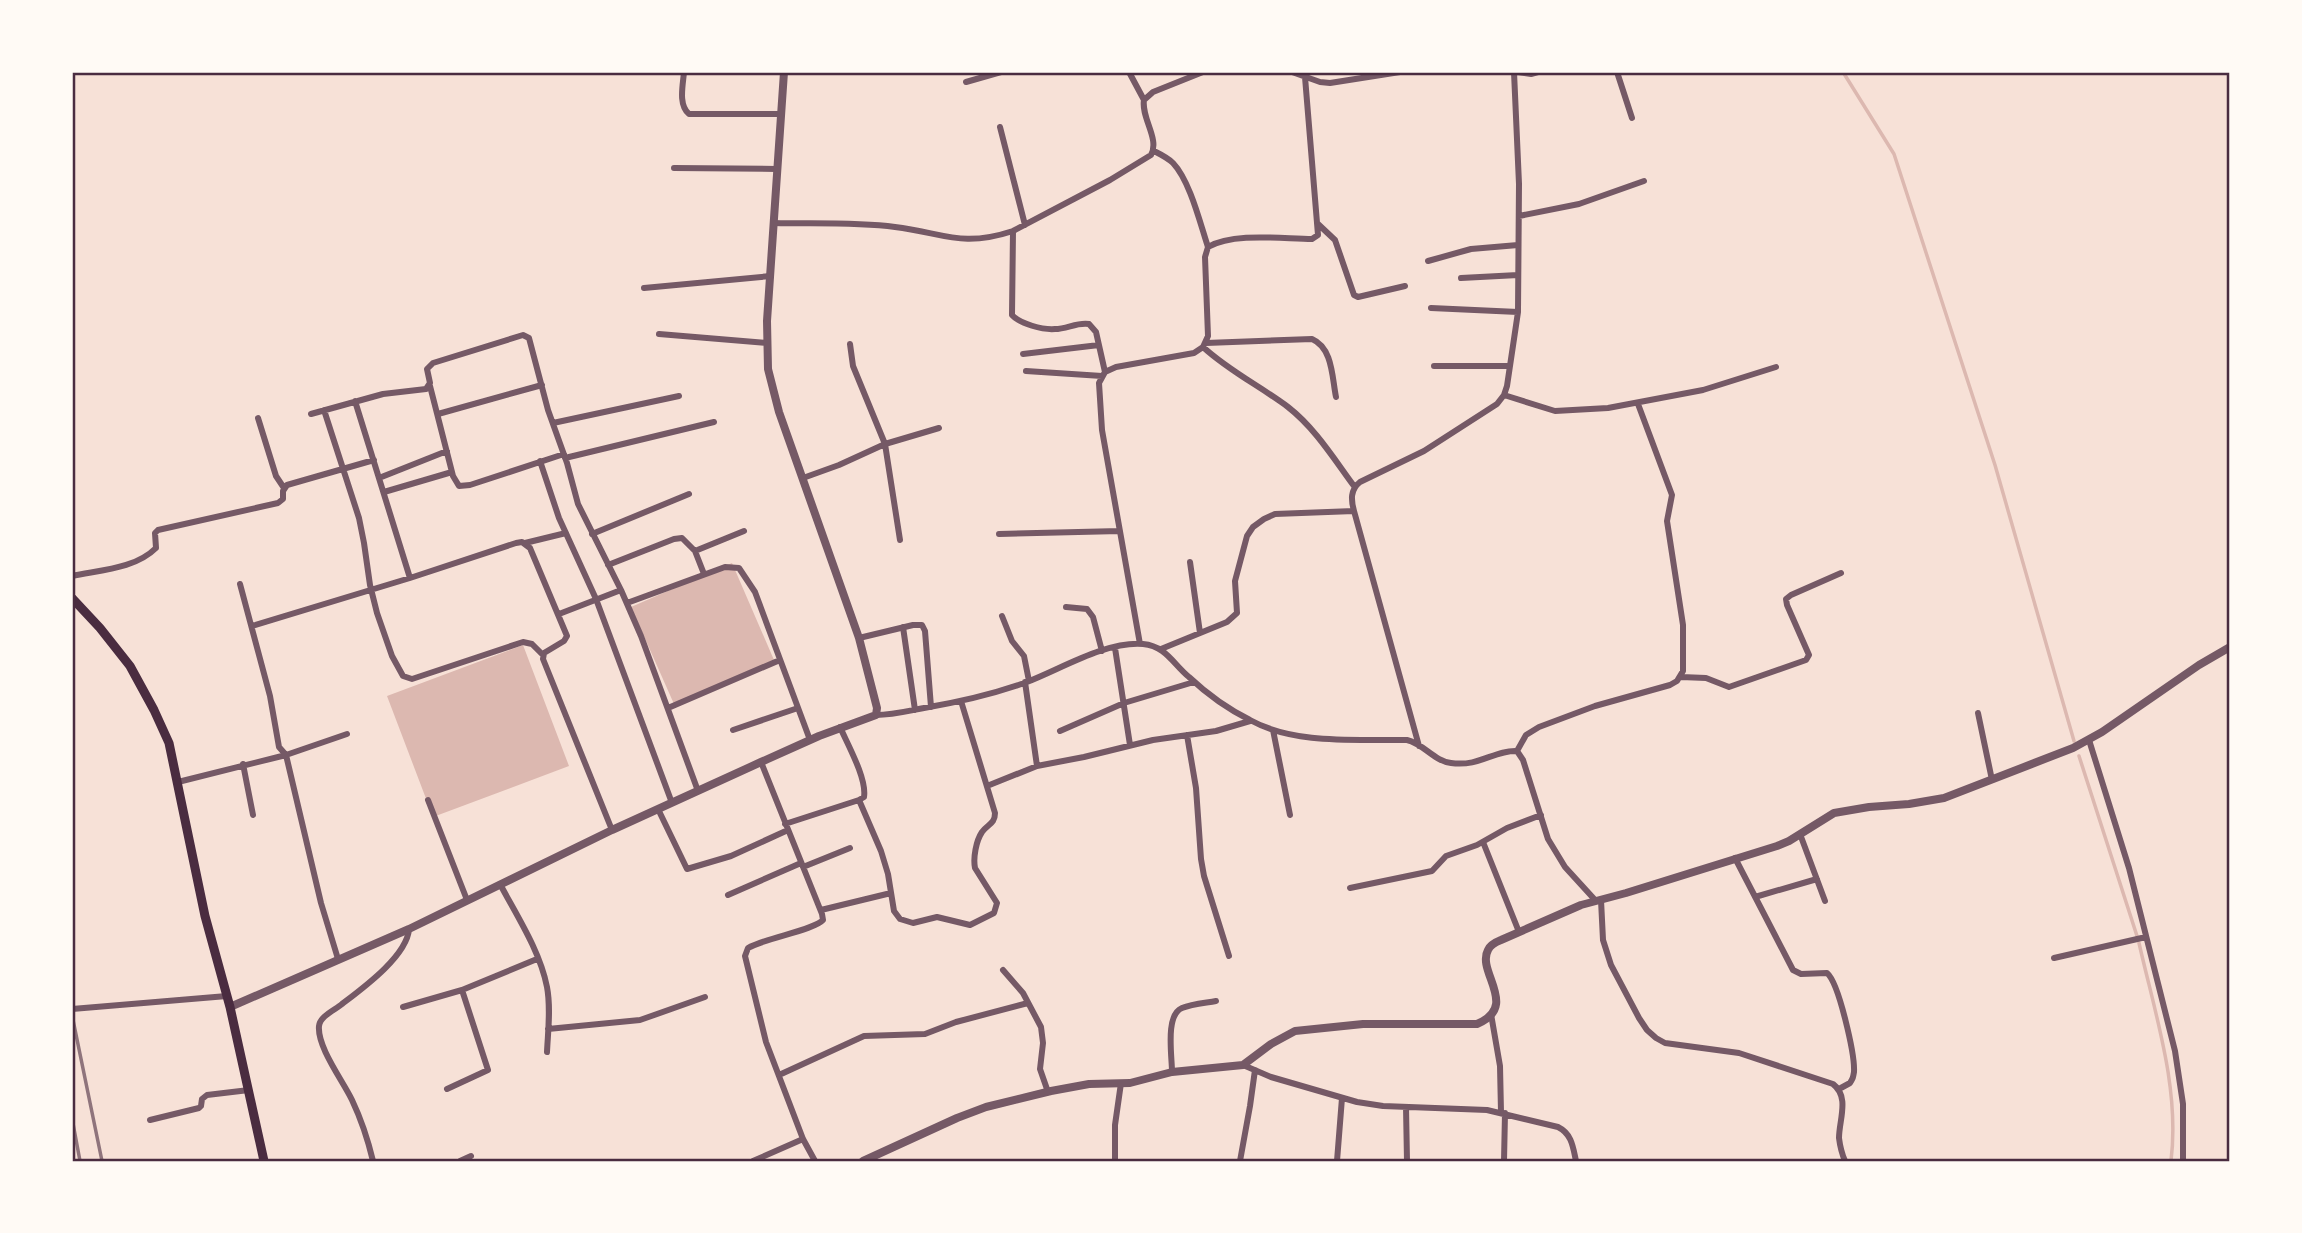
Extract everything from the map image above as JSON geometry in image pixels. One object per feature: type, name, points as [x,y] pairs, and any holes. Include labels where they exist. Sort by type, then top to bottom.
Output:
[{"type":"main road","points":[[72,598],[111,640],[137,677],[165,733],[178,782],[203,908],[230,1007],[264,1161]]},
{"type":"street","points":[[684,72],[682,106],[689,114],[780,114]]},
{"type":"street","points":[[784,72],[768,369],[773,393],[859,638],[877,708],[876,715]]},
{"type":"street","points":[[965,82],[1001,72]]},
{"type":"street","points":[[774,223],[892,226],[968,240],[1013,231],[1110,180],[1147,159],[1154,151],[1143,110],[1144,100],[1129,72]]},
{"type":"street","points":[[1144,100],[1153,92],[1203,72]]},
{"type":"street","points":[[1292,72],[1320,82],[1344,82],[1400,72]]},
{"type":"street","points":[[1419,746],[1354,511],[1352,493],[1354,486],[1424,451],[1497,404],[1504,395],[1518,312],[1516,72],[1538,72]]},
{"type":"street","points":[[1617,72],[1632,118]]},
{"type":"street","points":[[1208,247],[1214,243],[1240,239],[1312,239],[1318,235],[1305,77]]},
{"type":"street","points":[[1000,127],[1025,225]]},
{"type":"street","points":[[1154,151],[1172,161],[1178,169],[1208,247],[1205,257],[1208,335],[1205,345]]},
{"type":"street","points":[[674,168],[777,169]]},
{"type":"street","points":[[1519,216],[1579,204],[1644,181]]},
{"type":"street","points":[[1318,224],[1335,240],[1353,295],[1358,297],[1405,286]]},
{"type":"street","points":[[1013,231],[1011,311],[1014,318],[1054,330],[1086,323],[1093,327],[1104,374]]},
{"type":"street","points":[[1428,261],[1471,249],[1518,245]]},
{"type":"street","points":[[1461,278],[1518,275]]},
{"type":"street","points":[[644,288],[771,276]]},
{"type":"street","points":[[1431,308],[1518,312]]},
{"type":"street","points":[[659,334],[768,343]]},
{"type":"street","points":[[698,791],[627,603],[578,504],[565,456],[552,423],[529,338],[523,335],[464,352],[433,363],[427,369],[452,472],[458,486],[465,487],[540,461],[565,456],[714,422]]},
{"type":"street","points":[[1139,644],[1102,430],[1099,383],[1104,374],[1116,367],[1194,353],[1205,345],[1312,339],[1317,341],[1328,355],[1336,397]]},
{"type":"street","points":[[849,344],[853,366],[885,444],[900,540]]},
{"type":"street","points":[[1023,354],[1099,345]]},
{"type":"street","points":[[1205,345],[1219,361],[1288,407],[1317,437],[1354,486]]},
{"type":"street","points":[[1434,366],[1510,366]]},
{"type":"street","points":[[1504,395],[1544,409],[1566,412],[1639,404],[1711,388],[1776,367]]},
{"type":"street","points":[[1026,371],[1104,374]]},
{"type":"street","points":[[438,414],[542,385]]},
{"type":"street","points":[[311,414],[383,394],[424,390],[430,386]]},
{"type":"street","points":[[552,423],[679,396]]},
{"type":"street","points":[[355,401],[410,578]]},
{"type":"street","points":[[1639,404],[1672,495],[1667,521],[1683,625],[1681,677]]},
{"type":"street","points":[[324,410],[362,530],[371,590],[382,630],[400,673],[407,679],[523,642],[533,644],[543,655],[612,830]]},
{"type":"street","points":[[72,576],[119,566],[144,557],[156,548],[155,533],[158,530],[278,503],[283,499],[284,488],[276,476],[258,418]]},
{"type":"street","points":[[803,478],[839,466],[885,444],[939,428]]},
{"type":"street","points":[[379,478],[447,451]]},
{"type":"street","points":[[284,488],[373,460]]},
{"type":"street","points":[[540,461],[550,494],[596,599],[672,803]]},
{"type":"street","points":[[384,492],[452,472]]},
{"type":"street","points":[[592,534],[689,494]]},
{"type":"street","points":[[1160,649],[1233,619],[1237,613],[1234,589],[1236,575],[1247,536],[1258,523],[1275,514],[1354,511]]},
{"type":"street","points":[[695,551],[744,531]]},
{"type":"street","points":[[999,534],[1120,531]]},
{"type":"street","points":[[252,626],[516,543],[566,533]]},
{"type":"street","points":[[608,565],[679,537],[688,541],[695,551],[704,574]]},
{"type":"street","points":[[525,543],[530,548],[567,636],[566,640],[543,655]]},
{"type":"street","points":[[1190,562],[1200,633]]},
{"type":"street","points":[[627,603],[731,566],[742,571],[755,592],[810,740]]},
{"type":"street","points":[[1517,751],[1526,736],[1539,727],[1595,706],[1670,685],[1681,677],[1706,678],[1729,687],[1806,660],[1809,655],[1786,599],[1841,573]]},
{"type":"street","points":[[240,584],[270,696],[279,747],[286,755],[321,903],[338,959]]},
{"type":"street","points":[[559,614],[621,590]]},
{"type":"street","points":[[1066,607],[1087,609],[1093,617],[1102,651]]},
{"type":"street","points":[[1002,616],[1012,641],[1024,656],[1037,766]]},
{"type":"street","points":[[859,638],[922,625],[925,631],[931,707]]},
{"type":"street","points":[[903,627],[915,710]]},
{"type":"street","points":[[230,1007],[409,929],[612,830],[841,727],[876,715],[961,701],[1027,681],[1115,648],[1139,644],[1160,649],[1194,682],[1250,721],[1300,737],[1407,740],[1440,760],[1453,764],[1475,764],[1517,751]]},
{"type":"street","points":[[1243,1065],[1271,1044],[1295,1031],[1363,1024],[1477,1024],[1491,1014],[1496,999],[1486,960],[1488,950],[1501,940],[1571,909],[1777,846],[1834,813],[1944,798],[2044,760],[2089,740],[2230,647]]},
{"type":"street","points":[[1115,648],[1130,745]]},
{"type":"street","points":[[668,708],[780,660]]},
{"type":"street","points":[[1060,731],[1124,704],[1194,682]]},
{"type":"street","points":[[859,800],[881,851],[897,916],[908,922],[937,917],[970,925],[994,913],[997,903],[974,862],[981,834],[995,817],[961,701]]},
{"type":"street","points":[[733,730],[798,708]]},
{"type":"street","points":[[1978,713],[1992,780]]},
{"type":"street","points":[[987,786],[1037,766],[1250,721]]},
{"type":"street","points":[[659,809],[687,869],[731,856],[786,827],[859,800],[864,797],[864,787],[841,727]]},
{"type":"street","points":[[1273,730],[1290,815]]},
{"type":"street","points":[[178,782],[286,755],[348,734]]},
{"type":"street","points":[[1187,735],[1196,788],[1198,845],[1202,867],[1229,956]]},
{"type":"street","points":[[2089,740],[2129,868],[2175,1051],[2183,1104],[2183,1161]]},
{"type":"street","points":[[1517,751],[1523,760],[1548,839],[1577,881],[1598,900],[1603,940],[1611,965],[1647,1030],[1665,1043],[1739,1053],[1833,1084],[1839,1089],[1843,1099],[1839,1139],[1845,1161]]},
{"type":"street","points":[[761,762],[821,910],[822,920],[819,924],[766,939],[751,946],[745,953],[762,1029],[803,1139],[815,1161]]},
{"type":"street","points":[[243,764],[253,815]]},
{"type":"street","points":[[428,800],[467,900]]},
{"type":"street","points":[[1350,888],[1432,871],[1446,856],[1541,815]]},
{"type":"street","points":[[1800,834],[1825,901]]},
{"type":"street","points":[[1483,842],[1519,932]]},
{"type":"street","points":[[729,895],[850,848]]},
{"type":"street","points":[[1735,858],[1793,970],[1801,974],[1827,973],[1834,981],[1854,1070],[1850,1083],[1839,1089]]},
{"type":"street","points":[[1755,897],[1817,880]]},
{"type":"street","points":[[500,884],[537,959],[548,990],[547,1052]]},
{"type":"street","points":[[821,910],[891,893]]},
{"type":"street","points":[[373,1161],[359,1117],[332,1066],[319,1024],[395,957],[406,943],[409,929]]},
{"type":"street","points":[[2054,958],[2146,937]]},
{"type":"street","points":[[403,1007],[462,989],[537,959]]},
{"type":"street","points":[[1003,970],[1014,981],[1037,1018],[1043,1036],[1040,1069],[1048,1092]]},
{"type":"street","points":[[447,1089],[488,1070],[462,989]]},
{"type":"street","points":[[72,1009],[227,996]]},
{"type":"street","points":[[548,1029],[640,1020],[705,997]]},
{"type":"street","points":[[1172,1072],[1171,1024],[1175,1014],[1182,1008],[1216,1001]]},
{"type":"street","points":[[779,1075],[864,1036],[925,1034],[956,1022],[1028,1003]]},
{"type":"street","points":[[1491,1014],[1500,1066],[1504,1161]]},
{"type":"street","points":[[863,1161],[964,1115],[1048,1092],[1089,1084],[1121,1083],[1172,1072],[1243,1065],[1271,1077],[1371,1104],[1466,1108],[1503,1113],[1564,1130],[1573,1145],[1576,1161]]},
{"type":"street","points":[[1240,1161],[1255,1070]]},
{"type":"street","points":[[1115,1161],[1115,1125],[1121,1083]]},
{"type":"street","points":[[150,1120],[198,1108],[203,1097],[207,1095],[248,1090]]},
{"type":"street","points":[[1337,1161],[1342,1098]]},
{"type":"street","points":[[1406,1107],[1407,1161]]},
{"type":"street","points":[[753,1161],[803,1139]]},
{"type":"street","points":[[460,1161],[471,1156]]},
{"type":"shaded area","points":[[732,563],[774,660],[674,704],[631,607]]},
{"type":"shaded area","points":[[523,645],[569,766],[433,817],[387,696]]},
{"type":"waterway","points":[[1843,72],[1894,154],[1995,465],[2074,741]]},
{"type":"waterway","points":[[2079,756],[2137,936]]},
{"type":"waterway","points":[[2139,943],[2169,1079],[2173,1134],[2171,1161]]},
{"type":"railway","points":[[72,1015],[102,1161]]},
{"type":"railway","points":[[72,1118],[80,1161]]}]
